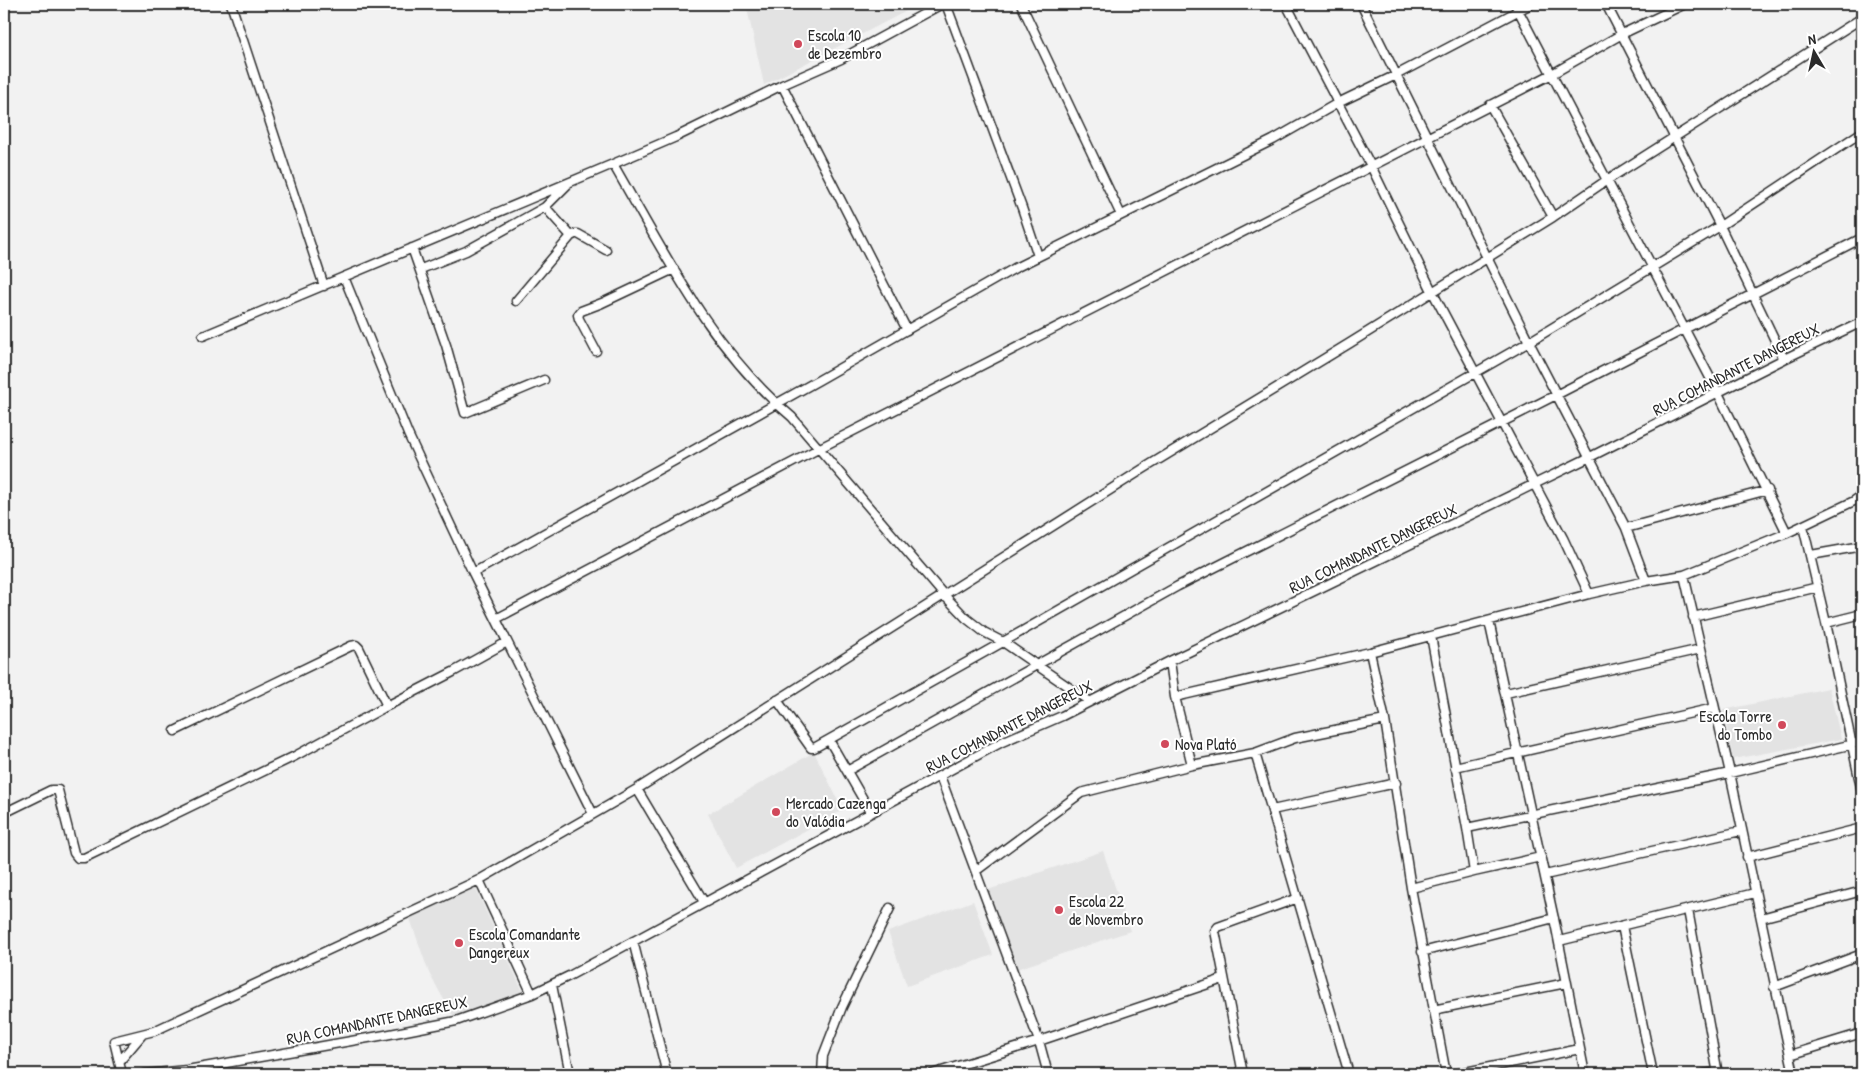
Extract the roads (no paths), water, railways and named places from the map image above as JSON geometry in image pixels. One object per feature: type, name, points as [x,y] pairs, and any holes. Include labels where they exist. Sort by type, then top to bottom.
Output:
[{"type":"street","points":[[231,4],[324,286]]},
{"type":"street","points":[[203,336],[684,133],[782,85],[841,59],[944,4],[1022,208],[1038,256]]},
{"type":"street","points":[[1021,4],[1121,215]]},
{"type":"street","points":[[1286,4],[1371,166],[1432,291],[1563,538],[1589,594]]},
{"type":"street","points":[[1361,4],[1529,342],[1626,528],[1646,581]]},
{"type":"street","points":[[473,573],[1015,268],[1273,140],[1338,103],[1396,75],[1517,7],[1531,4]]},
{"type":"street","points":[[1606,4],[1720,226],[1784,359]]},
{"type":"street","points":[[496,618],[818,448],[1552,74],[1622,34],[1685,4]]},
{"type":"street","points":[[1517,7],[1768,490],[1787,533]]},
{"type":"street","points":[[122,1074],[114,1041],[142,1035],[479,880],[637,789],[1134,474],[1487,258],[1674,136],[1862,18]]},
{"type":"street","points":[[782,85],[907,330]]},
{"type":"street","points":[[1490,105],[1553,216]]},
{"type":"street","points":[[777,700],[811,748],[829,740],[1529,342],[1720,226],[1862,132]]},
{"type":"street","points":[[613,164],[674,269],[705,318],[731,353],[775,404],[792,417],[943,594],[966,618],[984,632],[1004,642],[1089,701]]},
{"type":"street","points":[[421,269],[466,251],[544,207],[571,182]]},
{"type":"street","points":[[544,207],[571,236]]},
{"type":"street","points":[[516,300],[571,236],[578,234],[606,250]]},
{"type":"street","points":[[847,772],[1178,586],[1502,423],[1862,238]]},
{"type":"street","points":[[412,248],[421,269],[466,413],[544,380]]},
{"type":"street","points":[[596,351],[579,319],[578,315],[581,311],[674,269]]},
{"type":"street","points":[[344,277],[408,434],[473,573],[593,814]]},
{"type":"street","name":"RUA COMANDANTE DANGEREUX","points":[[145,1074],[188,1070],[385,1035],[456,1020],[532,994],[552,985],[1002,742],[1062,716],[1170,661],[1535,484],[1862,322]]},
{"type":"street","points":[[1626,528],[1768,490]]},
{"type":"street","points":[[1175,697],[1370,652],[1589,594],[1646,581],[1684,575],[1803,526],[1854,501],[1862,495]]},
{"type":"street","points":[[1803,526],[1826,622],[1862,792]]},
{"type":"street","points":[[1811,555],[1862,546]]},
{"type":"street","points":[[1684,575],[1730,773],[1746,856],[1794,1074]]},
{"type":"street","points":[[1693,617],[1818,587]]},
{"type":"street","points":[[1826,622],[1862,614]]},
{"type":"street","points":[[1489,621],[1545,874],[1585,1074]]},
{"type":"street","points":[[1431,636],[1474,872]]},
{"type":"street","points":[[4,813],[52,790],[58,790],[74,854],[78,858],[84,858],[295,756],[508,642]]},
{"type":"street","points":[[175,731],[356,645],[388,706]]},
{"type":"street","points":[[1506,693],[1701,649]]},
{"type":"street","points":[[1370,652],[1385,720],[1422,952],[1446,1074]]},
{"type":"street","points":[[1170,661],[1175,697],[1192,765]]},
{"type":"street","points":[[1455,767],[1714,708]]},
{"type":"street","points":[[977,870],[1082,793],[1192,765],[1255,753],[1295,738],[1385,720]]},
{"type":"street","points":[[829,740],[871,813]]},
{"type":"street","points":[[1467,828],[1730,773],[1862,742]]},
{"type":"street","points":[[1255,753],[1349,1074]]},
{"type":"street","points":[[940,776],[977,870],[1039,1041],[1048,1074]]},
{"type":"street","points":[[1272,810],[1396,783]]},
{"type":"street","points":[[637,789],[704,902]]},
{"type":"street","points":[[1746,856],[1862,828]]},
{"type":"street","points":[[1545,874],[1741,831]]},
{"type":"street","points":[[1411,888],[1541,857]]},
{"type":"street","points":[[479,880],[532,994]]},
{"type":"street","points":[[1761,918],[1862,891]]},
{"type":"street","points":[[1558,941],[1755,893]]},
{"type":"street","points":[[1241,1074],[1215,931],[1218,926],[1298,898]]},
{"type":"street","points":[[822,1074],[823,1056],[842,1007],[890,908]]},
{"type":"street","points":[[1688,910],[1718,1073],[1704,1074]]},
{"type":"street","points":[[1422,952],[1554,918]]},
{"type":"street","points":[[1622,926],[1654,1074]]},
{"type":"street","points":[[633,941],[667,1074]]},
{"type":"street","points":[[1774,986],[1862,954]]},
{"type":"street","points":[[932,1074],[1039,1041],[1223,979]]},
{"type":"street","points":[[1433,1010],[1566,984]]},
{"type":"street","points":[[552,985],[570,1074]]},
{"type":"street","points":[[1790,1055],[1862,1033]]},
{"type":"street","points":[[119,1062],[142,1035]]},
{"type":"street","points":[[1455,1074],[1580,1049]]},
{"type":"place","name":"Escola 10 de Dezembro","points":[[798,44]]},
{"type":"place","name":"Escola Torre do Tombo","points":[[1782,725]]},
{"type":"place","name":"Nova Plató","points":[[1165,744]]},
{"type":"place","name":"Mercado Cazenga do Valódia","points":[[776,812]]},
{"type":"place","name":"Escola 22 de Novembro","points":[[1059,910]]},
{"type":"place","name":"Escola Comandante Dangereux","points":[[459,943]]}]
